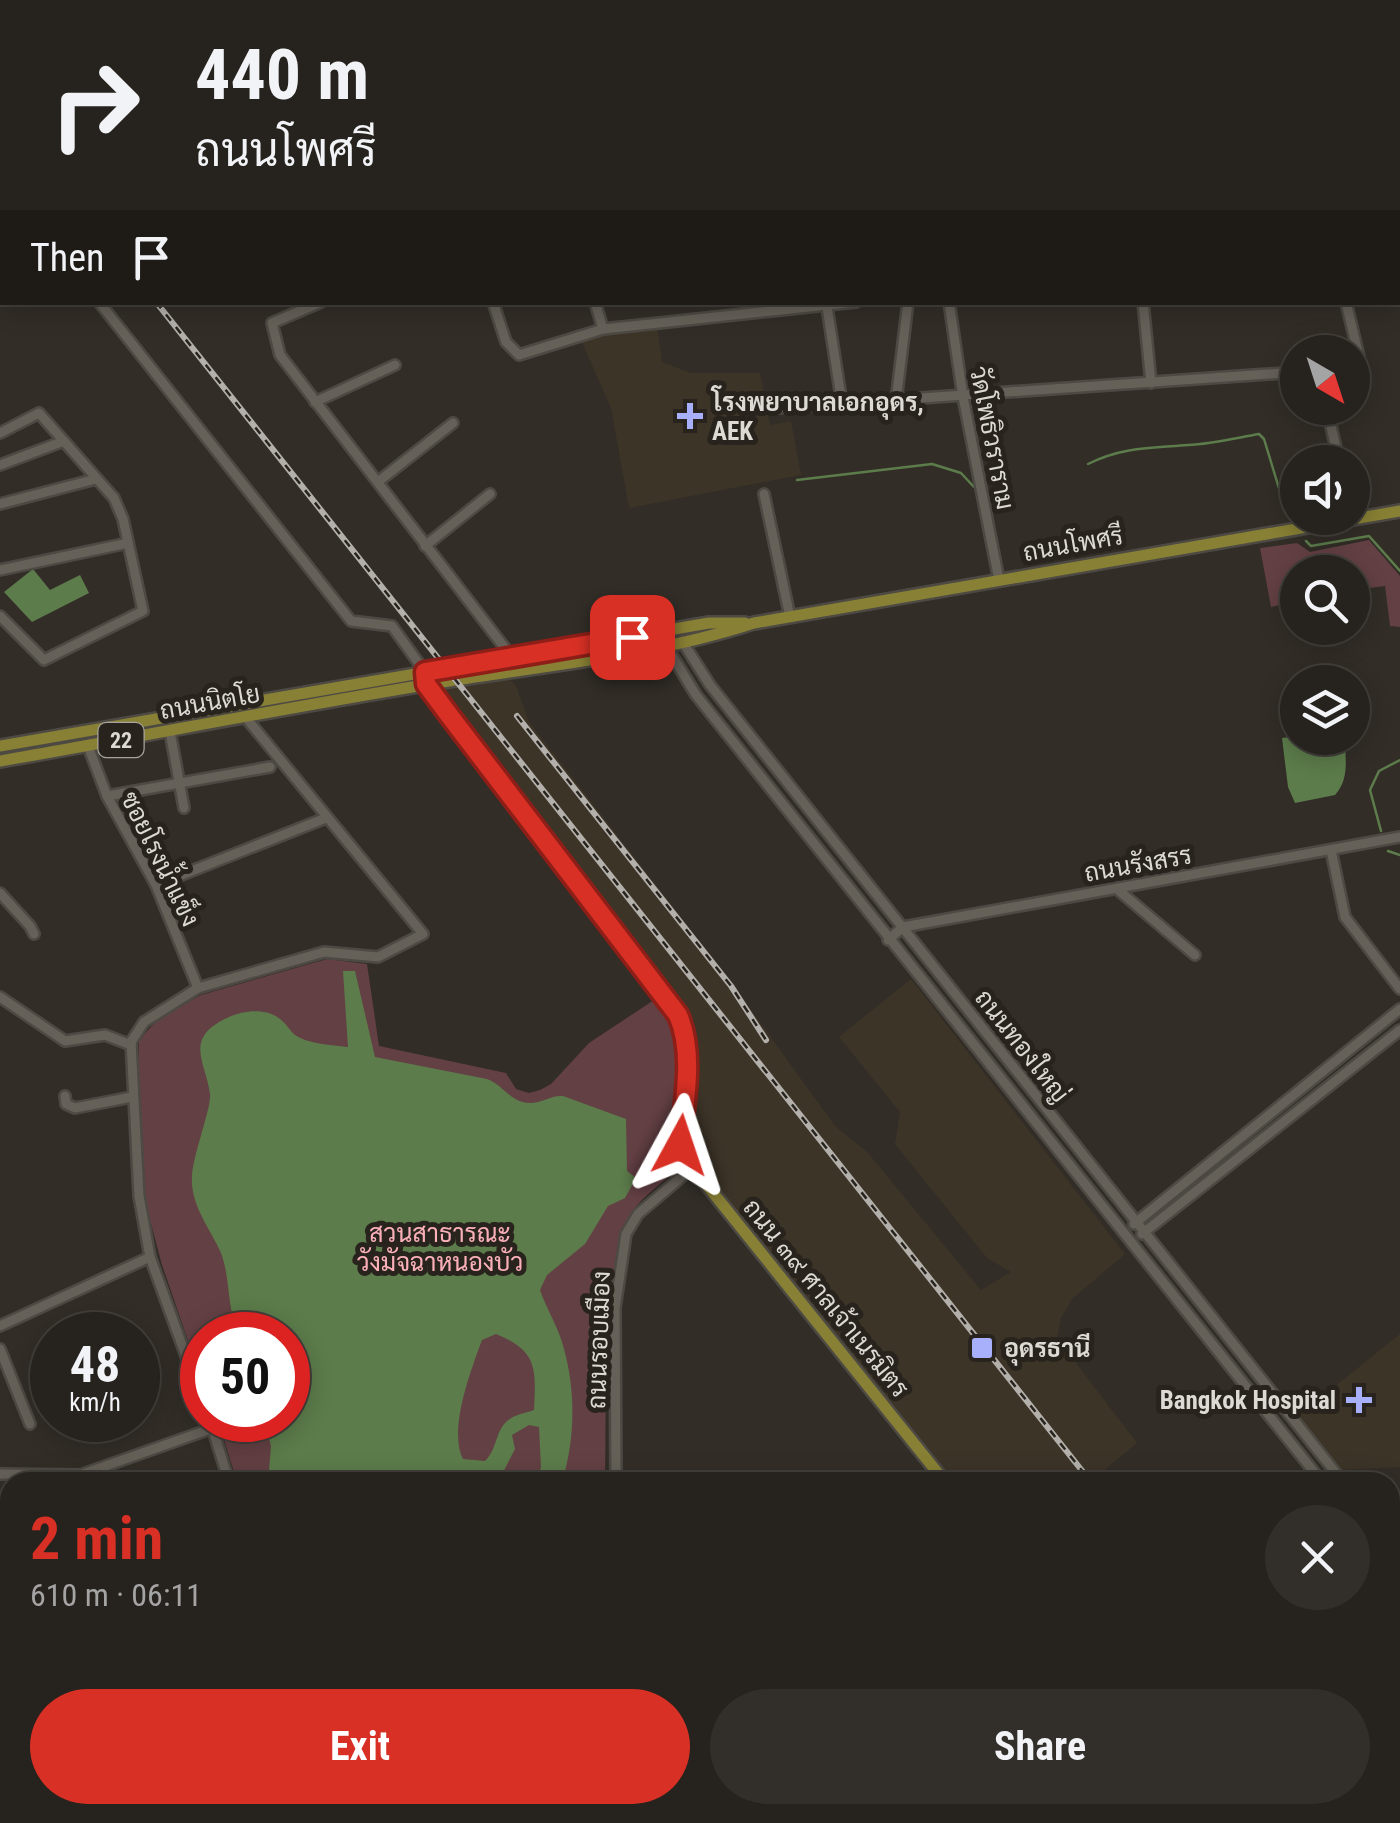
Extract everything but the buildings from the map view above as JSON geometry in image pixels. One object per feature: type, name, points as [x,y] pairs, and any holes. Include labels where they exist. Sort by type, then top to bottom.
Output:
[{"type":"main road","name":"ถนนโพศรี","points":[[1370,516],[1400,511]]},
{"type":"main road","name":"ถนนโพศรี","points":[[426,678],[511,656],[632,637],[672,634],[682,642],[754,623],[1280,531]]},
{"type":"main road","name":"ถนนโพศรี","points":[[426,678],[672,634],[709,622],[754,623]]},
{"type":"main road","points":[[632,637],[653,629],[709,622]]},
{"type":"main road","name":"ถนนนิตโย","points":[[0,746],[426,678]]},
{"type":"main road","name":"ถนนนิตโย","points":[[0,761],[244,719],[426,678]]},
{"type":"main road","name":"ถนน ๓๙ ศาลเจ้าเนรมิตร","points":[[426,678],[678,1015],[685,1034],[687,1060],[681,1154],[936,1472]]},
{"type":"street","points":[[100,305],[350,621],[392,626],[426,678]]},
{"type":"street","points":[[314,305],[272,323],[280,355],[511,656]]},
{"type":"street","points":[[494,305],[506,342],[519,355],[602,329],[834,305]]},
{"type":"street","points":[[596,305],[602,329]]},
{"type":"street","points":[[896,401],[908,305]]},
{"type":"street","name":"วัดโพธิวราราม","points":[[949,305],[963,398],[999,580]]},
{"type":"street","points":[[1143,305],[1151,384]]},
{"type":"street","points":[[1346,305],[1352,335]]},
{"type":"street","points":[[827,306],[842,404]]},
{"type":"street","points":[[315,402],[395,365]]},
{"type":"street","points":[[777,408],[1280,373]]},
{"type":"street","points":[[0,433],[39,413],[114,498],[124,520],[143,611],[44,660],[0,616]]},
{"type":"street","points":[[378,481],[452,424]]},
{"type":"street","points":[[0,464],[64,441]]},
{"type":"street","points":[[0,504],[96,479]]},
{"type":"street","points":[[425,546],[490,494]]},
{"type":"street","points":[[764,494],[790,617]]},
{"type":"street","points":[[0,570],[128,542]]},
{"type":"street","name":"ถนนทองใหญ่","points":[[672,634],[696,695],[1314,1472]]},
{"type":"street","name":"ถนนทองใหญ่","points":[[682,642],[710,684],[1335,1472]]},
{"type":"street","points":[[696,695],[710,684]]},
{"type":"street","points":[[180,1339],[150,1256],[139,1196],[131,1045],[144,1022],[198,988],[324,952],[378,957],[423,934],[244,719]]},
{"type":"street","points":[[170,732],[184,808]]},
{"type":"street","name":"ซอยโรงน้ำแข็ง","points":[[88,746],[107,796],[156,885],[198,988]]},
{"type":"street","points":[[107,796],[270,767]]},
{"type":"street","points":[[156,885],[326,818]]},
{"type":"street","name":"ถนนรังสรร","points":[[888,940],[903,928],[1400,837]]},
{"type":"street","points":[[1331,850],[1345,917],[1400,989]]},
{"type":"street","points":[[1117,888],[1195,954]]},
{"type":"street","points":[[0,892],[34,934]]},
{"type":"street","points":[[0,997],[65,1041],[105,1034],[131,1045]]},
{"type":"street","points":[[1124,1232],[1399,1011]]},
{"type":"street","points":[[1132,1242],[1400,1030]]},
{"type":"street","points":[[65,1096],[66,1104],[74,1108],[132,1097]]},
{"type":"street","points":[[1282,1105],[1291,1118]]},
{"type":"street","points":[[1260,1123],[1269,1136]]},
{"type":"street","name":"ถนนรอบเมือง","points":[[616,1472],[615,1308],[626,1234],[638,1214],[692,1168]]},
{"type":"street","points":[[0,1326],[150,1256]]},
{"type":"street","points":[[0,1349],[30,1424]]},
{"type":"street","points":[[92,1472],[180,1437]]},
{"type":"street","points":[[218,1442],[227,1472]]},
{"type":"shaded area","name":"โรงพยาบาลเอกอุดร, AEK","points":[[657,326],[662,362],[691,373],[760,373],[770,425],[791,421],[801,475],[629,508],[611,408],[580,338]]},
{"type":"shaded area","points":[[33,569],[50,590],[80,575],[89,593],[32,622],[4,592]]},
{"type":"shaded area","points":[[507,677],[516,686],[529,722],[720,967],[835,1126],[868,1153],[981,1290],[1011,1272],[987,1258],[895,1144],[900,1112],[839,1037],[911,979],[1125,1254],[1072,1299],[1061,1318],[1057,1338],[1137,1443],[1102,1472],[941,1472],[687,1152],[689,1031],[685,1016],[442,698],[448,685]]},
{"type":"shaded area","points":[[1284,755],[1346,755],[1345,775],[1335,795],[1295,803],[1288,787]]},
{"type":"shaded area","name":"สวนสาธารณะ วังมัจฉาหนองบัว","points":[[343,971],[355,971],[375,1057],[487,1079],[523,1102],[563,1096],[626,1119],[627,1171],[636,1178],[625,1198],[608,1206],[585,1244],[547,1275],[540,1290],[562,1341],[571,1382],[572,1433],[564,1472],[538,1472],[539,1427],[529,1425],[512,1435],[515,1449],[503,1472],[269,1472],[270,1442],[310,1442],[310,1312],[232,1312],[221,1253],[192,1187],[193,1167],[210,1100],[200,1051],[206,1033],[215,1025],[255,1011],[275,1015],[300,1038],[348,1047]],"holes":[[[496,1334],[527,1355],[534,1372],[534,1410],[505,1423],[485,1461],[463,1459],[459,1447],[460,1417],[482,1340]]]},
{"type":"shaded area","name":"Bangkok Hospital","points":[[1400,1334],[1400,1467],[1339,1470],[1297,1417]]},
{"type":"green space","points":[[1369,540],[1400,576],[1400,627],[1390,626],[1385,586],[1370,588],[1370,555],[1280,555],[1280,605],[1271,607],[1260,548],[1297,543],[1310,552]]},
{"type":"green space","name":"สวนสาธารณะ วังมัจฉาหนองบัว","points":[[327,959],[367,964],[379,1046],[506,1073],[516,1089],[529,1093],[551,1084],[589,1043],[657,998],[674,1023],[681,1049],[678,1169],[637,1206],[622,1234],[610,1301],[605,1472],[234,1472],[225,1442],[310,1442],[310,1312],[180,1312],[180,1317],[142,1190],[137,1111],[139,1040],[159,1018],[201,995]]},
{"type":"waterway","points":[[1088,464],[1125,451],[1259,434],[1280,492]]},
{"type":"waterway","points":[[797,480],[932,464],[961,473],[974,487]]},
{"type":"waterway","points":[[1306,541],[1311,546],[1369,536],[1400,571]]},
{"type":"waterway","points":[[1381,831],[1370,790],[1379,771],[1400,760]]},
{"type":"waterway","points":[[1388,851],[1400,855]]},
{"type":"railway","points":[[158,305],[1083,1472]]},
{"type":"railway","points":[[517,716],[731,986],[766,1040]]},
{"type":"place","name":"โรงพยาบาลเอกอุดร, AEK","points":[[690,416]]},
{"type":"place","name":"อุดรธานี","points":[[982,1348]]},
{"type":"place","name":"Bangkok Hospital","points":[[1359,1400]]},
{"type":"route","points":[[632,637],[444,667],[425,672],[426,684],[672,1004],[685,1034],[687,1060],[680,1145]]}]
